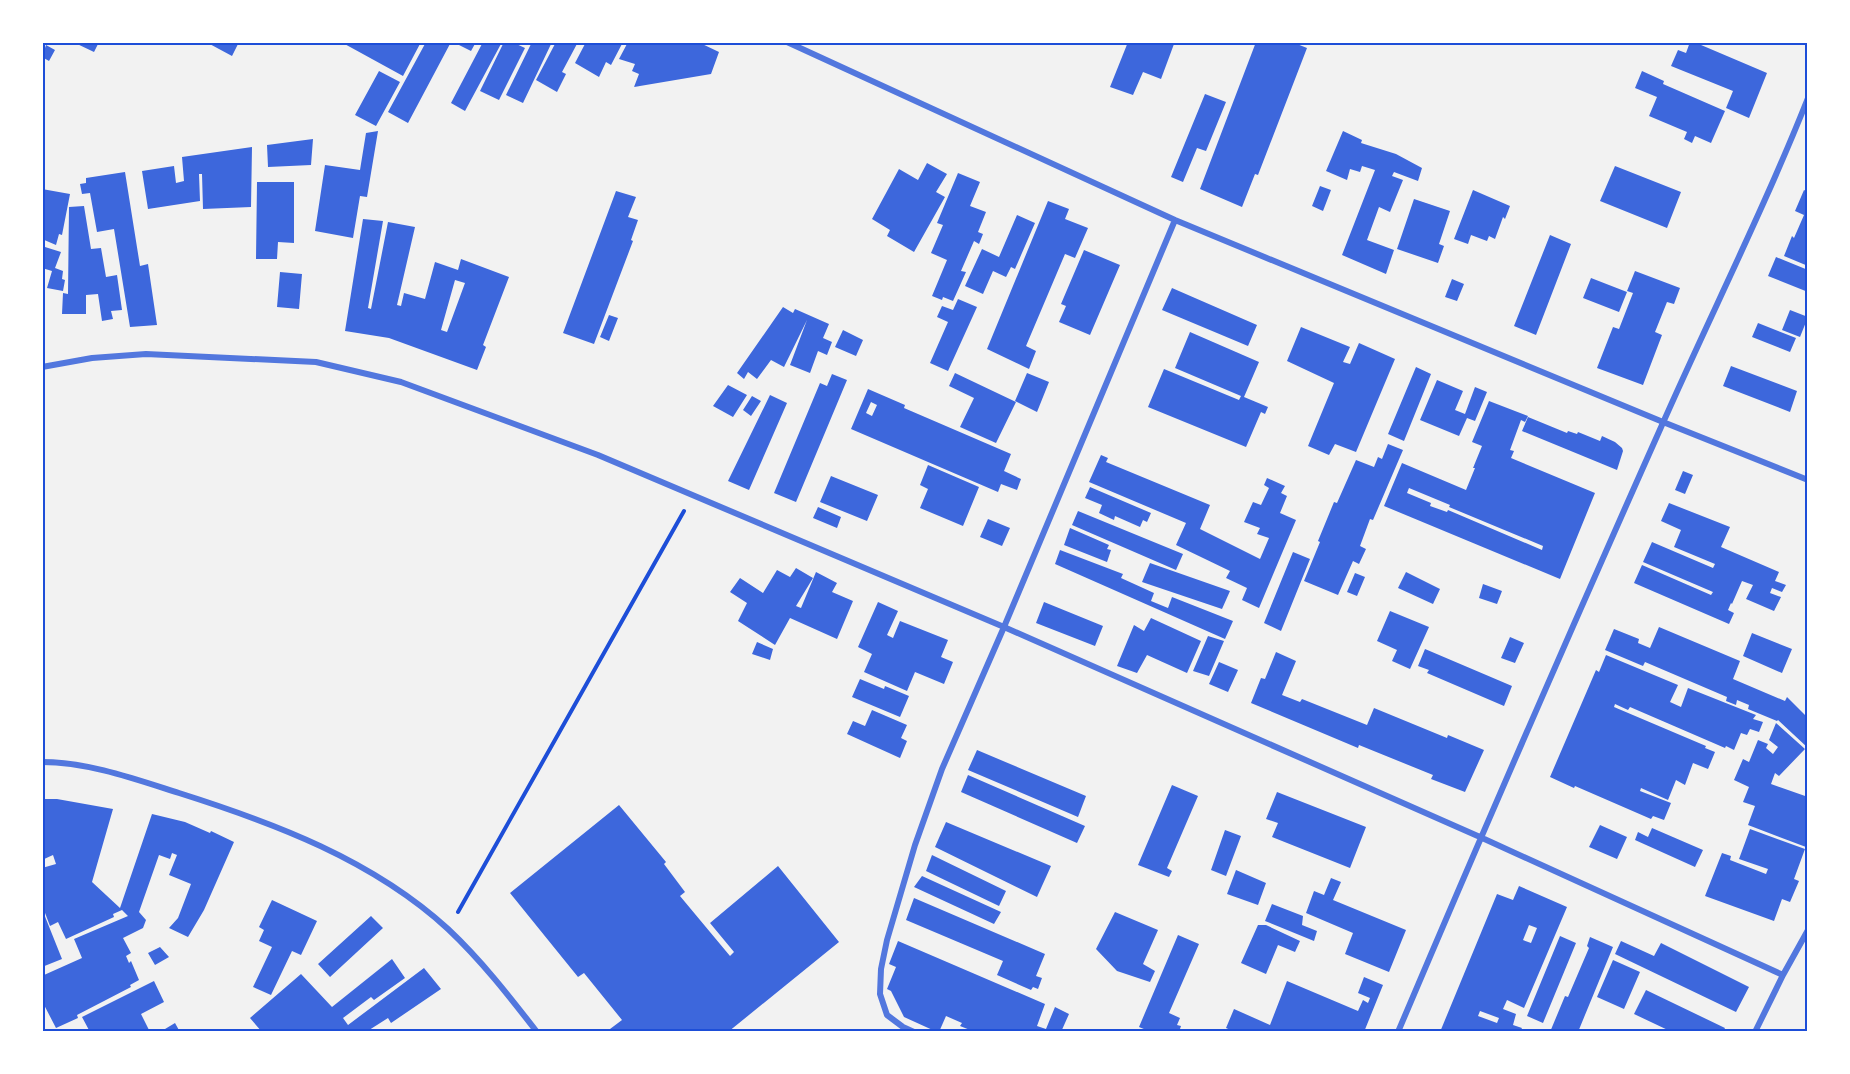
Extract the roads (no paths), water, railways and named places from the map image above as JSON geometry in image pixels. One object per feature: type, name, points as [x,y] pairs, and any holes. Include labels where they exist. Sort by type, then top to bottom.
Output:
[{"type":"street","points":[[787,42],[1175,219],[1808,480]]},
{"type":"street","points":[[1398,1032],[1480,837],[1663,422],[1779,170],[1808,98]]},
{"type":"street","points":[[914,1032],[887,1015],[880,994],[886,940],[915,845],[942,769],[1175,219]]},
{"type":"street","points":[[42,366],[92,358],[146,354],[316,362],[401,382],[598,455],[1004,627],[1480,837],[1783,975]]},
{"type":"street","points":[[42,762],[90,767],[222,806],[297,836],[373,874],[410,898],[448,929],[482,965],[537,1032]]},
{"type":"street","points":[[1755,1032],[1808,930]]}]
